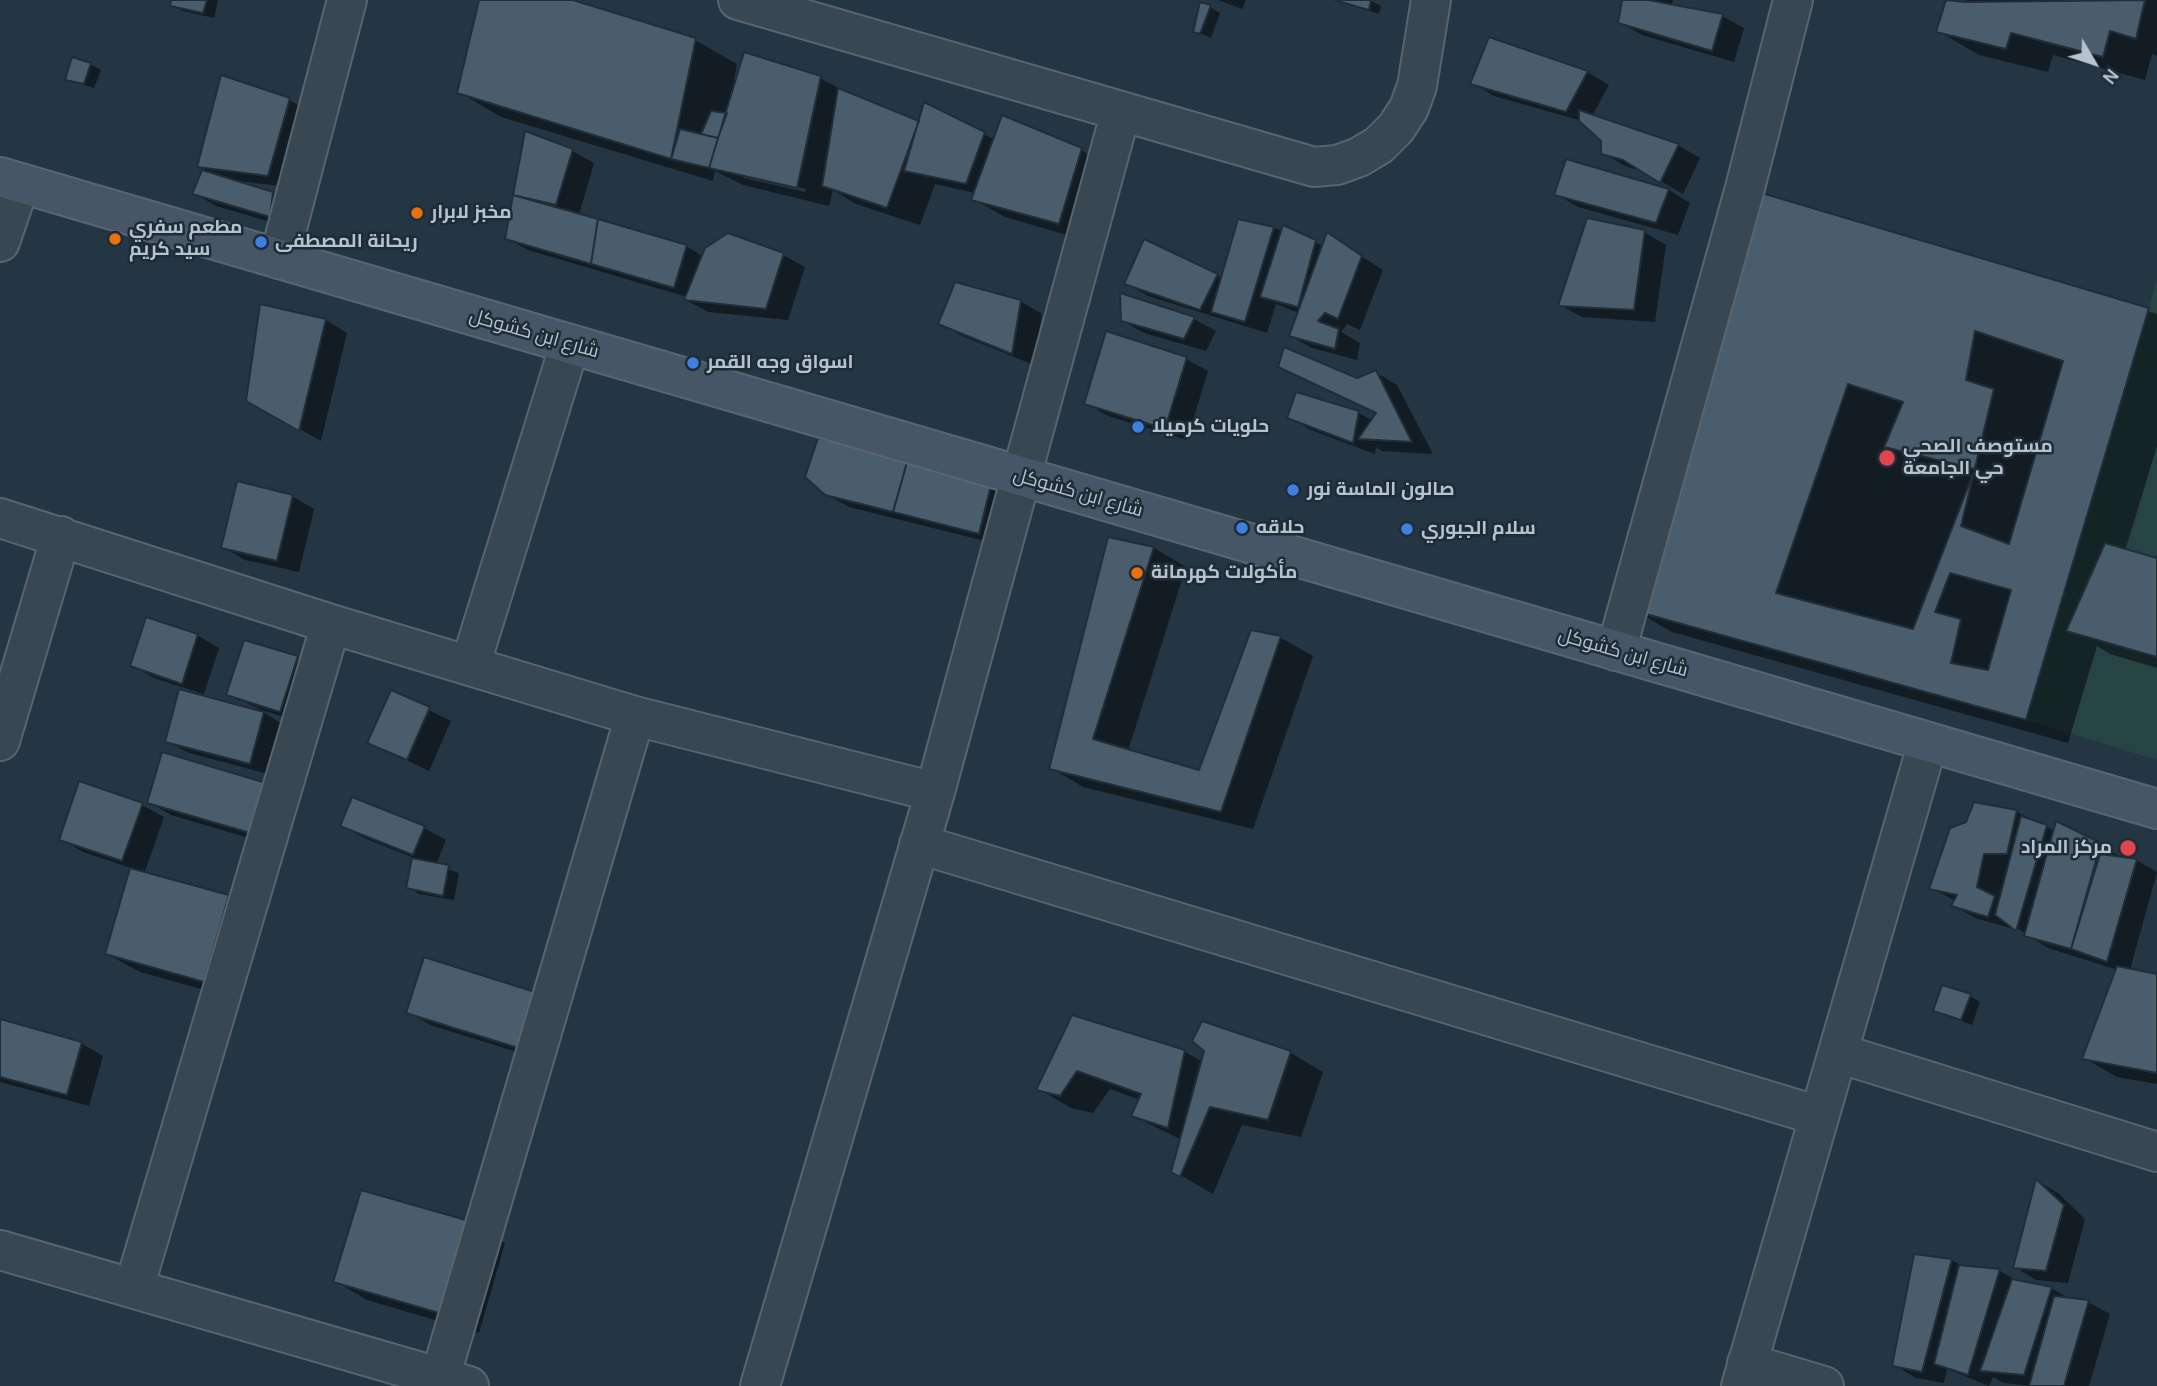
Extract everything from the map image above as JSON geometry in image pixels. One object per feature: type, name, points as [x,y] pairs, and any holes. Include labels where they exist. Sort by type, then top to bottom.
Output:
[{"type":"street","points":[[279,259],[347,0]]},
{"type":"street","points":[[738,0],[784,6],[1121,111],[1314,167],[1337,165],[1379,145],[1396,128],[1409,108],[1417,86],[1431,0]]},
{"type":"street","points":[[1616,651],[1745,188],[1793,0]]},
{"type":"street","points":[[760,1386],[934,792],[1121,111]]},
{"type":"street","points":[[0,242],[10,180]]},
{"type":"street","name":"شارع ابن كشوكل","points":[[10,180],[2157,809]]},
{"type":"street","points":[[470,666],[570,344]]},
{"type":"street","points":[[0,518],[331,624],[635,716],[934,792]]},
{"type":"street","points":[[0,741],[61,536]]},
{"type":"street","points":[[134,1287],[331,624]]},
{"type":"street","points":[[0,1251],[134,1287],[454,1382],[635,716]]},
{"type":"street","points":[[1824,1386],[1744,1375],[1928,742]]},
{"type":"street","points":[[919,844],[1819,1116]]},
{"type":"street","points":[[1838,1053],[2157,1152]]},
{"type":"green space","points":[[2157,279],[2157,760],[2026,720]]},
{"type":"building","points":[[171,0],[207,0],[203,13],[170,6]]},
{"type":"building","points":[[479,0],[573,0],[696,38],[671,159],[457,93]]},
{"type":"building","points":[[1334,0],[1371,0],[1369,10]]},
{"type":"building","points":[[1622,0],[1648,0],[1723,14],[1712,51],[1618,23]]},
{"type":"building","points":[[1946,0],[2145,0],[2136,39],[2110,31],[2103,57],[2011,33],[2006,49],[1936,32]]},
{"type":"building","points":[[1200,2],[1211,5],[1200,34],[1193,32]]},
{"type":"building","points":[[1489,37],[1588,71],[1566,112],[1470,84]]},
{"type":"building","points":[[744,52],[821,76],[797,188],[709,168]]},
{"type":"building","points":[[72,57],[91,63],[84,84],[65,80]]},
{"type":"building","points":[[221,75],[290,98],[268,176],[197,167]]},
{"type":"building","points":[[838,88],[919,121],[887,208],[822,186]]},
{"type":"building","points":[[924,102],[985,132],[966,184],[904,171]]},
{"type":"building","points":[[1579,110],[1679,144],[1660,183],[1623,160],[1601,154],[1601,141],[1579,121]]},
{"type":"building","points":[[711,111],[727,113],[718,138],[701,134]]},
{"type":"building","points":[[1002,115],[1082,148],[1059,224],[971,200]]},
{"type":"building","points":[[680,129],[718,138],[709,168],[671,159]]},
{"type":"building","points":[[525,131],[573,149],[556,205],[513,195]]},
{"type":"building","points":[[1566,159],[1669,189],[1656,223],[1554,195]]},
{"type":"building","points":[[202,170],[273,192],[270,217],[192,194]]},
{"type":"building","name":"مستوصف الصحي حي الجامعة","points":[[1745,188],[2149,308],[2026,720],[1628,609]]},
{"type":"building","points":[[513,195],[598,219],[591,264],[505,239]]},
{"type":"building","points":[[1587,218],[1645,230],[1634,310],[1558,306]]},
{"type":"building","points":[[598,219],[687,245],[674,288],[591,264]]},
{"type":"building","points":[[1238,219],[1274,227],[1245,322],[1211,312]]},
{"type":"building","points":[[1283,225],[1316,240],[1298,307],[1260,297]]},
{"type":"building","points":[[1327,232],[1362,256],[1338,319],[1325,313],[1318,321],[1339,329],[1335,349],[1289,336]]},
{"type":"building","points":[[728,233],[784,253],[766,309],[684,300],[705,248]]},
{"type":"building","points":[[1144,239],[1218,274],[1200,310],[1124,284]]},
{"type":"building","points":[[955,282],[1021,300],[1012,354],[938,324]]},
{"type":"building","points":[[1120,293],[1195,317],[1184,339],[1121,321]]},
{"type":"building","points":[[260,304],[326,319],[299,431],[246,401]]},
{"type":"building","points":[[1106,331],[1187,357],[1165,429],[1084,404]]},
{"type":"building","points":[[1975,331],[2063,361],[2009,544],[1961,526],[1994,389],[1966,380]]},
{"type":"building","points":[[1284,347],[1357,378],[1376,370],[1412,442],[1358,439],[1376,413],[1278,367]]},
{"type":"building","points":[[1848,384],[1903,402],[1884,447],[1975,469],[1913,629],[1776,593]]},
{"type":"building","points":[[1296,392],[1359,411],[1353,443],[1287,418]]},
{"type":"building","points":[[818,438],[908,459],[893,512],[825,495],[805,477]]},
{"type":"building","points":[[912,444],[991,485],[979,534],[893,512]]},
{"type":"building","points":[[237,481],[293,495],[277,561],[221,548]]},
{"type":"building","points":[[1108,537],[1154,547],[1093,739],[1199,770],[1251,630],[1281,636],[1221,812],[1049,769]]},
{"type":"building","points":[[2105,543],[2157,558],[2157,657],[2066,631]]},
{"type":"building","points":[[1950,573],[2011,590],[1988,670],[1951,663],[1961,619],[1935,612]]},
{"type":"building","points":[[146,617],[198,634],[182,684],[130,666]]},
{"type":"building","points":[[244,640],[298,656],[280,712],[226,695]]},
{"type":"building","points":[[179,689],[264,712],[250,764],[165,742]]},
{"type":"building","points":[[391,690],[430,707],[407,760],[367,743]]},
{"type":"building","points":[[162,752],[273,785],[257,835],[147,803]]},
{"type":"building","points":[[79,781],[143,803],[122,861],[59,840]]},
{"type":"building","points":[[352,797],[425,826],[413,855],[340,826]]},
{"type":"building","points":[[1974,802],[2017,810],[2007,854],[1984,854],[1977,887],[1995,896],[1988,917],[1951,906],[1957,895],[1929,889],[1950,828],[1966,822]]},
{"type":"building","points":[[2021,816],[2047,825],[2016,931],[1995,915]]},
{"type":"building","points":[[2056,821],[2101,843],[2071,949],[2024,936]]},
{"type":"building","points":[[2100,854],[2137,859],[2107,962],[2071,949]]},
{"type":"building","points":[[412,858],[449,865],[443,896],[406,888]]},
{"type":"building","points":[[130,868],[229,895],[204,982],[105,954]]},
{"type":"building","points":[[424,957],[535,992],[518,1048],[406,1013]]},
{"type":"building","points":[[2117,966],[2157,974],[2157,1073],[2082,1059]]},
{"type":"building","points":[[1942,985],[1971,994],[1961,1020],[1933,1011]]},
{"type":"building","points":[[1072,1015],[1185,1050],[1168,1128],[1131,1116],[1141,1094],[1077,1071],[1060,1096],[1036,1090]]},
{"type":"building","points":[[0,1019],[82,1042],[67,1095],[0,1077]]},
{"type":"building","points":[[1202,1021],[1291,1051],[1268,1120],[1210,1107],[1180,1177],[1171,1172],[1204,1051],[1192,1041]]},
{"type":"building","points":[[2036,1179],[2064,1205],[2046,1271],[2013,1268]]},
{"type":"building","points":[[361,1190],[473,1222],[446,1315],[333,1282]]},
{"type":"building","points":[[1914,1254],[1952,1259],[1922,1372],[1892,1366]]},
{"type":"building","points":[[1959,1265],[2000,1269],[1968,1375],[1934,1364]]},
{"type":"building","points":[[2012,1279],[2052,1287],[2024,1375],[1980,1371]]},
{"type":"building","points":[[2054,1296],[2089,1300],[2064,1386],[2029,1386]]},
{"type":"place","name":"مخبز لابرار","points":[[417,213]]},
{"type":"place","name":"مطعم سفري سيد كريم","points":[[115,239]]},
{"type":"place","name":"ريحانة المصطفى","points":[[261,242]]},
{"type":"place","name":"اسواق وجه القمر","points":[[693,363]]},
{"type":"place","name":"حلويات كرميلا","points":[[1138,427]]},
{"type":"place","name":"مستوصف الصحي حي الجامعة","points":[[1887,458]]},
{"type":"place","name":"صالون الماسة نور","points":[[1293,490]]},
{"type":"place","name":"حلاقه","points":[[1242,528]]},
{"type":"place","name":"سلام الجبوري","points":[[1407,529]]},
{"type":"place","name":"مأكولات كهرمانة","points":[[1137,573]]},
{"type":"place","name":"مركز المراد","points":[[2128,848]]}]
